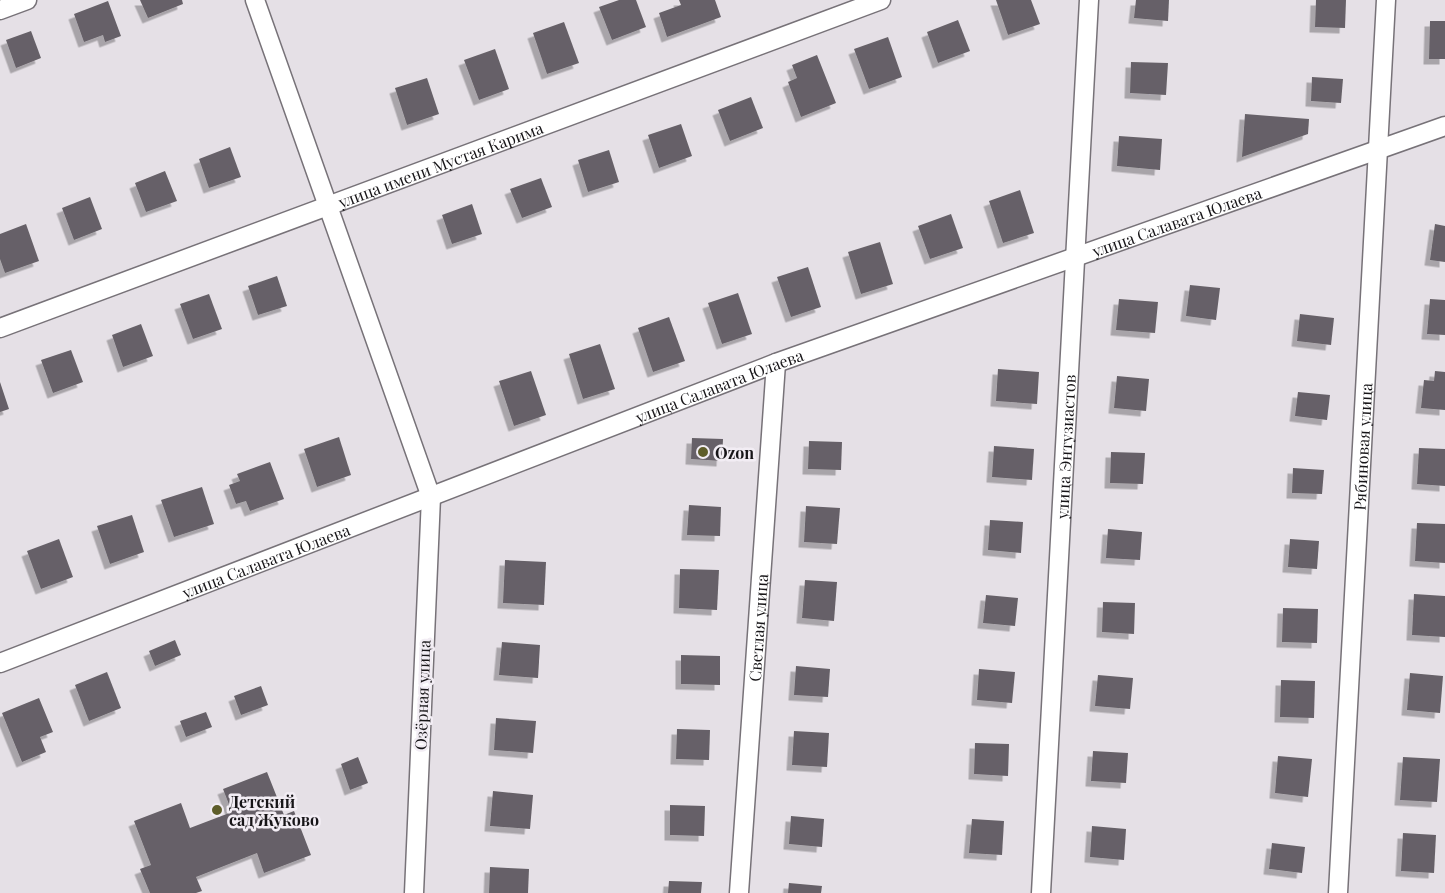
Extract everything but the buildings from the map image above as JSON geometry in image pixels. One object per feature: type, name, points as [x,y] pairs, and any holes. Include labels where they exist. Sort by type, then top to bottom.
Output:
[{"type":"street","points":[[0,10],[27,0]]},
{"type":"street","points":[[255,0],[430,497]]},
{"type":"street","name":"улица имени Мустая Карима","points":[[0,328],[880,0]]},
{"type":"street","name":"улица Энтузиастов","points":[[1041,893],[1089,0]]},
{"type":"street","name":"Рябиновая улица","points":[[1338,893],[1386,0]]},
{"type":"street","name":"улица Салавата Юлаева","points":[[0,663],[776,363],[1445,126]]},
{"type":"street","name":"Светлая улица","points":[[739,893],[776,363]]},
{"type":"street","name":"Озёрная улица","points":[[414,893],[430,497]]},
{"type":"place","name":"Ozon","points":[[703,452]]},
{"type":"place","name":"Детский сад Жуково","points":[[217,810]]}]
